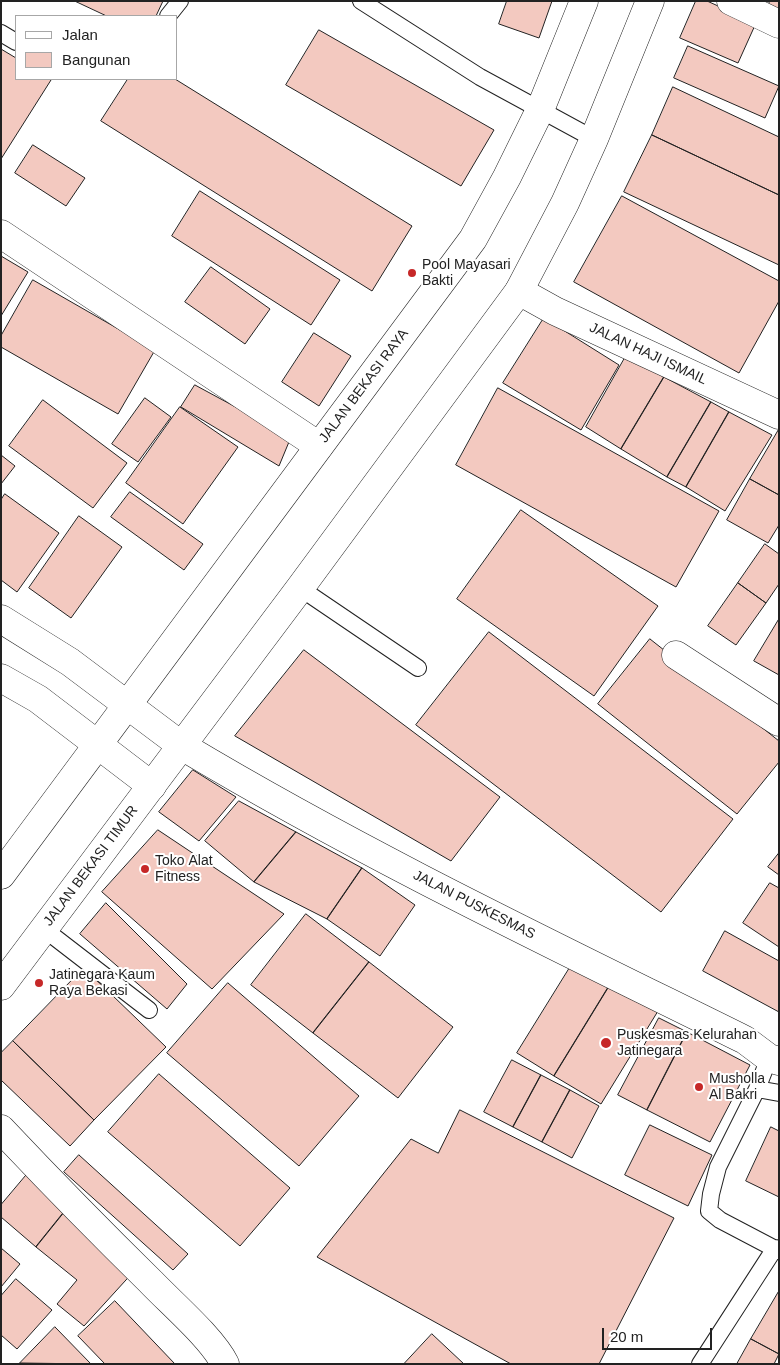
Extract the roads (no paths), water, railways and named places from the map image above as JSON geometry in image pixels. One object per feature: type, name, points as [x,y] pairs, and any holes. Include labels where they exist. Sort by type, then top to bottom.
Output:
[{"type":"main road","name":"JALAN BEKASI RAYA","points":[[99,745],[473,238],[507,177],[540,110],[584,1]]},
{"type":"main road","points":[[182,746],[519,290],[565,203],[594,139],[650,1]]},
{"type":"main road","points":[[731,1],[779,24]]},
{"type":"main road","points":[[1,234],[319,446]]},
{"type":"main road","name":"JALAN HAJI ISMAIL","points":[[519,290],[556,311],[779,415]]},
{"type":"main road","name":"JALAN PUSKESMAS","points":[[1,619],[70,662],[182,746],[246,784],[405,871],[745,1040],[774,1060]]},
{"type":"main road","points":[[676,655],[779,722]]},
{"type":"main road","points":[[1,678],[38,700],[152,786]]},
{"type":"main road","points":[[1,875],[99,745]]},
{"type":"main road","name":"JALAN BEKASI TIMUR","points":[[1,986],[182,746]]},
{"type":"main road","points":[[1,1129],[194,1325],[220,1354],[225,1364]]},
{"type":"lane","points":[[169,15],[180,1]]},
{"type":"lane","points":[[361,1],[480,77],[594,139]]},
{"type":"lane","points":[[1,33],[15,41]]},
{"type":"lane","points":[[300,588],[418,668]]},
{"type":"lane","points":[[44,928],[149,1010]]},
{"type":"lane","name":"JALAN PUSKESMAS","points":[[774,1060],[718,1166],[709,1211],[720,1220],[777,1250]]},
{"type":"lane","points":[[757,1089],[779,1093]]},
{"type":"lane","points":[[700,1364],[777,1250]]},
{"type":"place","name":"Pool Mayasari Bakti","points":[[412,273]]},
{"type":"place","name":"Toko Alat Fitness","points":[[145,869]]},
{"type":"place","name":"Jatinegara Kaum Raya Bekasi","points":[[39,983]]},
{"type":"place","name":"Puskesmas Kelurahan Jatinegara","points":[[606,1043]]},
{"type":"place","name":"Musholla Al Bakri","points":[[699,1087]]}]
